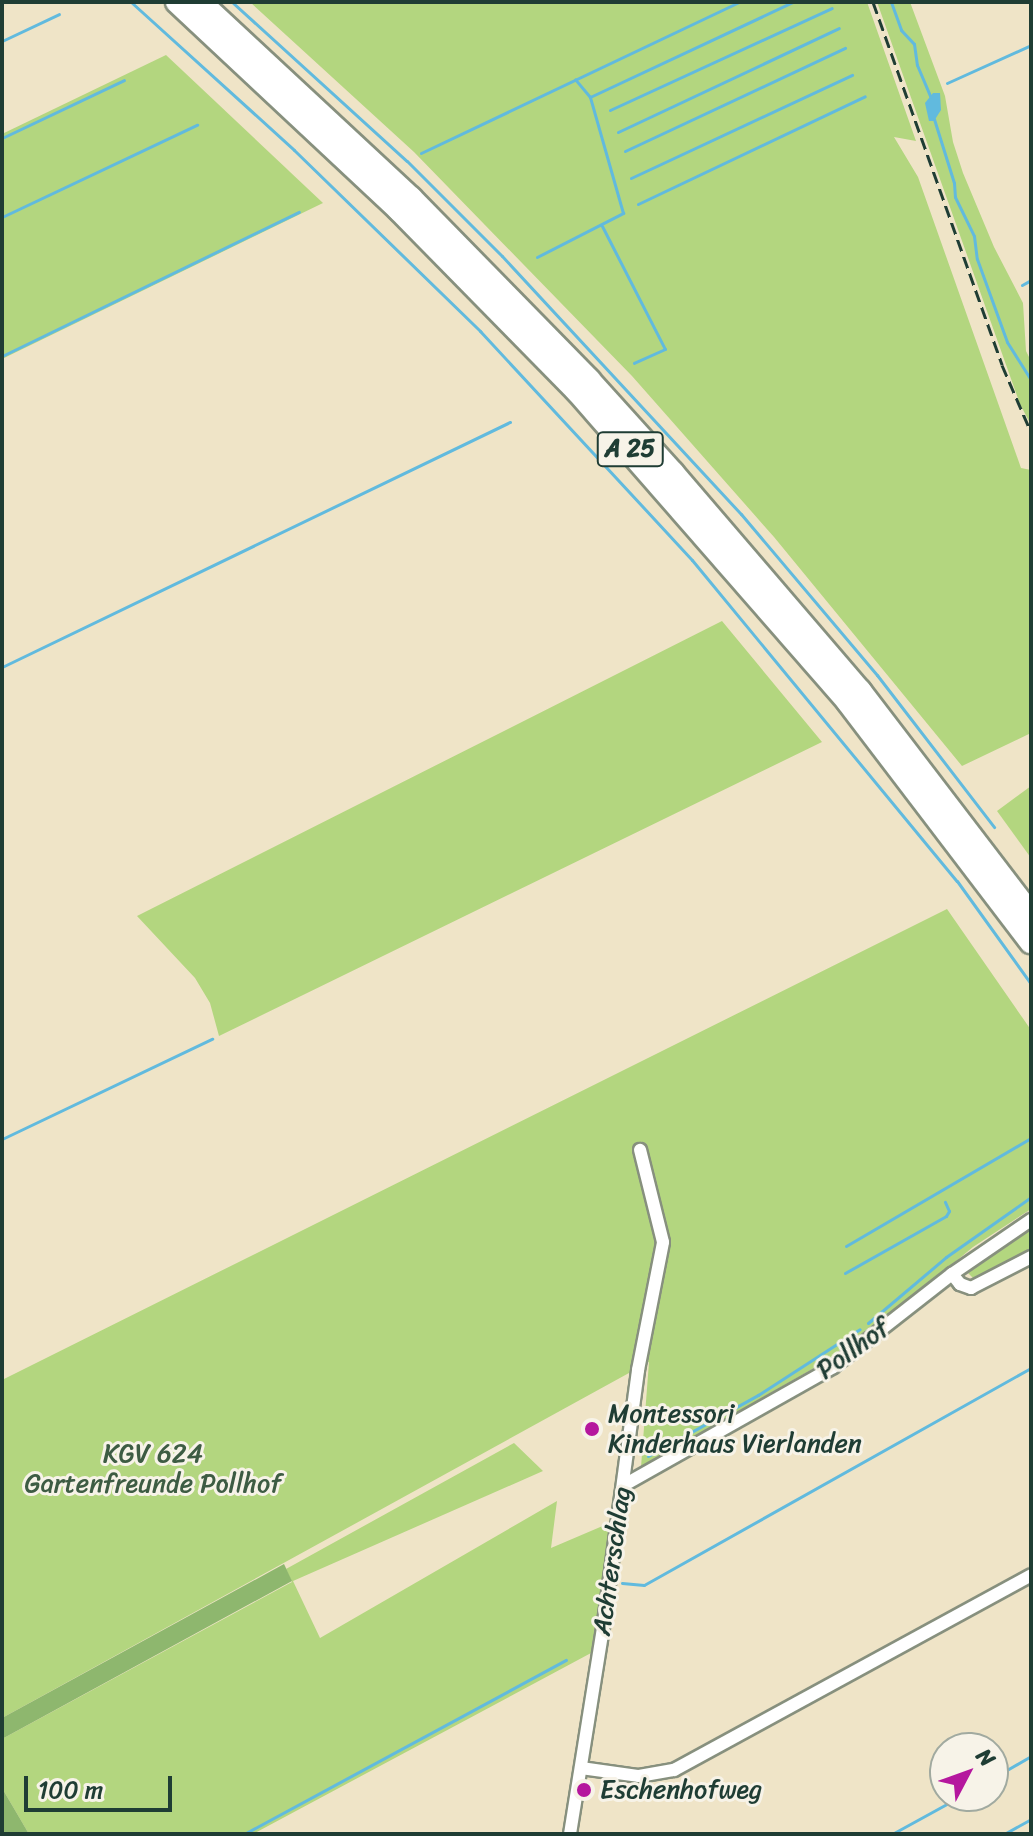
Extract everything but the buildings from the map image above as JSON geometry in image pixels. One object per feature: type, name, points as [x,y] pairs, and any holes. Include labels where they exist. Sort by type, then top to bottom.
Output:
[{"type":"highway","name":"A 25","points":[[177,2],[399,210],[598,413],[848,702],[1031,942]]},
{"type":"highway","name":"A 25","points":[[200,2],[411,198],[621,415],[860,691],[1031,915]]},
{"type":"street","name":"Achterschlag","points":[[570,1834],[624,1485],[638,1370],[663,1242],[640,1150]]},
{"type":"street","name":"Pollhof","points":[[624,1485],[833,1367],[952,1274],[1031,1220]]},
{"type":"street","points":[[952,1274],[960,1284],[971,1288],[1031,1257]]},
{"type":"street","points":[[581,1768],[639,1776],[674,1770],[1031,1575]]},
{"type":"green space","points":[[250,2],[867,2],[916,141],[894,137],[918,177],[1021,468],[1031,470],[1031,733],[962,766],[774,537],[632,376],[414,152]]},
{"type":"green space","points":[[877,2],[910,2],[945,96],[953,142],[963,173],[994,247],[1023,303],[1026,351],[1031,361],[1031,425],[1020,404]]},
{"type":"green space","points":[[166,55],[323,203],[2,359],[2,134]]},
{"type":"green space","points":[[722,621],[822,742],[219,1036],[210,1003],[195,978],[137,916]]},
{"type":"green space","points":[[1031,786],[1031,858],[997,811]]},
{"type":"green space","name":"KGV 624 Gartenfreunde Pollhof","points":[[947,909],[1031,1030],[1031,1209],[973,1247],[858,1343],[641,1467],[649,1362],[2,1718],[2,1380]]},
{"type":"green space","points":[[1031,1228],[1031,1253],[977,1282],[968,1273]]},
{"type":"green space","points":[[514,1443],[543,1471],[293,1581],[320,1638],[557,1501],[551,1548],[612,1522],[591,1653],[253,1834],[29,1834],[2,1788],[2,1739],[292,1582],[286,1569]]},
{"type":"green space","points":[[284,1564],[292,1581],[2,1739],[2,1718]]},
{"type":"green space","points":[[2,1788],[29,1834],[2,1834]]},
{"type":"water","points":[[933,93],[940,93],[941,110],[934,121],[929,121],[925,103]]},
{"type":"waterway","points":[[131,2],[294,150],[480,331],[692,560],[957,881],[1031,984]]},
{"type":"waterway","points":[[232,2],[407,161],[502,256],[741,514],[877,675],[994,827]]},
{"type":"waterway","points":[[421,153],[739,2]]},
{"type":"waterway","points":[[590,97],[793,2]]},
{"type":"waterway","points":[[891,2],[901,30],[914,44],[917,65],[930,96]]},
{"type":"waterway","points":[[610,110],[832,8]]},
{"type":"waterway","points":[[2,41],[59,14]]},
{"type":"waterway","points":[[618,132],[839,28]]},
{"type":"waterway","points":[[947,83],[1031,45]]},
{"type":"waterway","points":[[625,151],[845,48]]},
{"type":"waterway","points":[[631,178],[852,75]]},
{"type":"waterway","points":[[537,257],[623,213],[590,97],[575,79]]},
{"type":"waterway","points":[[2,138],[124,80]]},
{"type":"waterway","points":[[638,204],[865,96]]},
{"type":"waterway","points":[[934,119],[954,183],[955,197],[974,236],[977,259],[1007,342],[1031,380]]},
{"type":"waterway","points":[[2,217],[197,125]]},
{"type":"waterway","points":[[2,356],[299,212]]},
{"type":"waterway","points":[[602,226],[665,349],[634,363]]},
{"type":"waterway","points":[[1022,285],[1031,280]]},
{"type":"waterway","points":[[2,667],[510,422]]},
{"type":"waterway","points":[[2,1139],[212,1039]]},
{"type":"waterway","points":[[846,1246],[1031,1138]]},
{"type":"waterway","points":[[868,1323],[946,1257],[1031,1197]]},
{"type":"waterway","points":[[845,1273],[946,1216],[949,1211],[945,1202]]},
{"type":"waterway","points":[[648,1456],[758,1395],[860,1329]]},
{"type":"waterway","points":[[622,1583],[644,1585],[1031,1368]]},
{"type":"waterway","points":[[244,1834],[566,1660]]},
{"type":"waterway","points":[[1009,1769],[1031,1756]]},
{"type":"waterway","points":[[892,1834],[932,1812]]},
{"type":"waterway","points":[[1004,1834],[1031,1819]]},
{"type":"railway","points":[[873,2],[1002,365],[1031,432]]},
{"type":"place","name":"Montessori Kinderhaus Vierlanden","points":[[592,1429]]},
{"type":"place","name":"Eschenhofweg","points":[[584,1790]]}]
